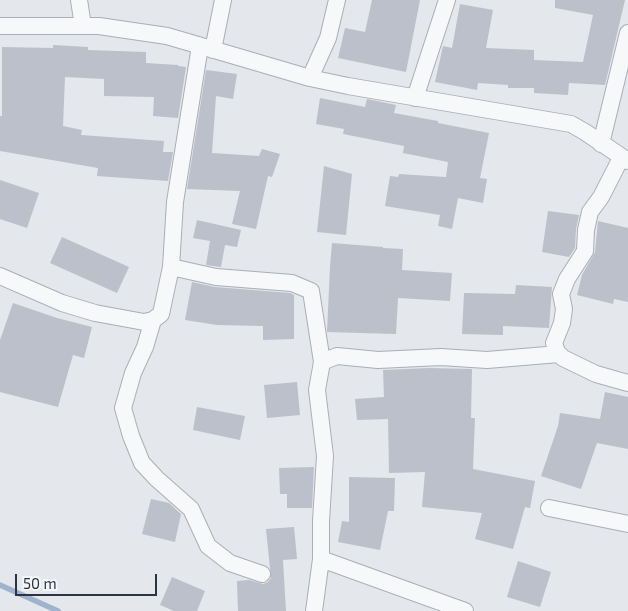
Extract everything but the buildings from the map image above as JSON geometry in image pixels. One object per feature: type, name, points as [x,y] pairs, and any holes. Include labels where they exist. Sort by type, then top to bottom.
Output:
[{"type":"street","points":[[79,0],[83,26]]},
{"type":"street","points":[[0,276],[62,303],[128,320],[144,322],[153,320],[161,314],[171,268],[175,202],[206,48],[223,0]]},
{"type":"street","points":[[310,78],[328,38],[337,0]]},
{"type":"street","points":[[415,98],[447,0]]},
{"type":"street","points":[[0,26],[83,26],[133,30],[167,36],[310,78],[571,124],[624,160],[590,212],[586,230],[585,251],[567,280],[561,294],[564,309],[562,323],[554,343],[563,358],[596,374],[628,383]]},
{"type":"street","points":[[601,144],[628,33]]},
{"type":"street","points":[[171,268],[216,277],[292,283],[311,291],[322,362],[317,390],[325,456],[321,559],[314,611]]},
{"type":"street","points":[[153,320],[145,347],[133,373],[124,408],[131,436],[142,462],[164,486],[191,509],[208,546],[230,563],[262,574]]},
{"type":"street","points":[[322,362],[337,356],[378,360],[441,357],[487,360],[559,354]]},
{"type":"street","points":[[549,508],[628,524]]},
{"type":"street","points":[[321,559],[465,611]]},
{"type":"waterway","points":[[0,585],[58,611]]}]
